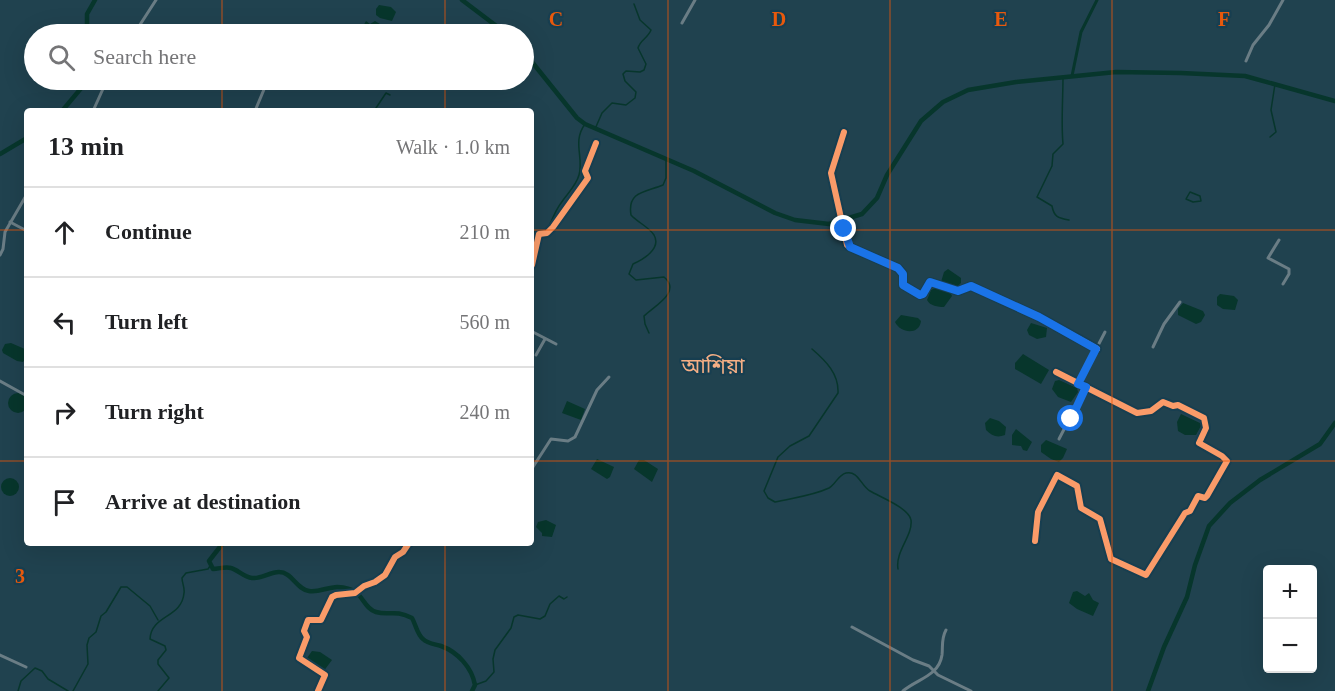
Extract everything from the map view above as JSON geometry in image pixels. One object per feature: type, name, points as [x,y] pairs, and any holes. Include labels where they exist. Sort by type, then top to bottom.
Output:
[{"type":"street","points":[[140,24],[156,0]]},
{"type":"street","points":[[682,23],[695,0]]},
{"type":"street","points":[[1246,61],[1253,45],[1283,0]]},
{"type":"street","points":[[94,108],[102,90]]},
{"type":"street","points":[[256,108],[264,90]]},
{"type":"street","points":[[844,132],[831,173],[850,247],[898,268],[903,274],[905,288],[920,295],[930,282],[958,291],[971,286],[1039,317],[1096,349]]},
{"type":"street","points":[[534,256],[539,234],[547,233],[553,227],[588,178],[585,171],[596,143]]},
{"type":"street","points":[[0,255],[3,249],[3,237],[24,199]]},
{"type":"street","points":[[10,222],[24,229]]},
{"type":"street","points":[[1279,240],[1269,258],[1289,269],[1284,284]]},
{"type":"street","points":[[1153,347],[1164,324],[1180,302]]},
{"type":"street","points":[[1078,384],[1105,332]]},
{"type":"street","points":[[534,334],[556,344]]},
{"type":"street","points":[[536,355],[545,339]]},
{"type":"street","points":[[1035,541],[1038,512],[1057,475],[1077,486],[1081,508],[1100,519],[1111,559],[1146,575],[1185,513],[1190,511],[1198,496],[1205,498],[1207,496],[1227,461],[1199,443],[1206,428],[1204,418],[1178,405],[1173,406],[1163,402],[1151,411],[1137,413],[1056,372]]},
{"type":"street","points":[[534,465],[551,439],[568,441],[575,437],[597,390],[609,377]]},
{"type":"street","points":[[0,381],[24,394]]},
{"type":"street","points":[[1059,439],[1086,387]]},
{"type":"street","points":[[318,691],[324,674],[299,658],[307,637],[304,630],[309,620],[321,620],[332,597],[355,593],[385,575],[395,557],[407,546]]},
{"type":"street","points":[[852,627],[913,660],[929,666],[971,691]]},
{"type":"street","points":[[903,691],[924,680],[934,671],[941,660],[942,636],[946,630]]},
{"type":"street","points":[[0,655],[26,667]]},
{"type":"shaded area","points":[[379,5],[391,7],[396,12],[392,21],[376,15]]},
{"type":"shaded area","points":[[948,269],[961,278],[961,283],[956,288],[941,282],[944,272]]},
{"type":"shaded area","points":[[935,288],[950,292],[952,296],[944,307],[932,305],[927,300],[931,290]]},
{"type":"shaded area","points":[[1220,294],[1234,296],[1238,300],[1235,310],[1223,309],[1217,305],[1217,297]]},
{"type":"shaded area","points":[[1183,303],[1203,311],[1205,315],[1201,322],[1196,324],[1178,315],[1178,309]]},
{"type":"shaded area","points":[[901,315],[918,318],[921,321],[920,326],[913,331],[901,329],[895,322]]},
{"type":"shaded area","points":[[1031,323],[1047,328],[1046,337],[1037,339],[1029,335],[1027,330]]},
{"type":"shaded area","points":[[11,343],[24,349],[23,362],[3,353],[5,344]]},
{"type":"shaded area","points":[[1023,354],[1049,370],[1041,384],[1015,369],[1015,363]]},
{"type":"shaded area","points":[[1059,380],[1077,388],[1078,392],[1071,402],[1058,397],[1052,389],[1055,381]]},
{"type":"shaded area","points":[[14,394],[24,395],[24,411],[14,412],[9,407],[9,399]]},
{"type":"shaded area","points":[[567,401],[585,409],[581,420],[562,413]]},
{"type":"shaded area","points":[[1181,414],[1202,424],[1196,435],[1185,435],[1178,431],[1177,422]]},
{"type":"shaded area","points":[[990,418],[1006,427],[1005,435],[995,436],[986,430],[985,423]]},
{"type":"shaded area","points":[[1016,429],[1032,442],[1027,451],[1021,446],[1012,445],[1012,435]]},
{"type":"shaded area","points":[[1046,440],[1067,449],[1059,462],[1041,452],[1041,445]]},
{"type":"shaded area","points":[[597,459],[614,467],[607,479],[591,469]]},
{"type":"shaded area","points":[[639,460],[644,460],[658,469],[652,482],[634,469]]},
{"type":"shaded area","points":[[10,478],[16,481],[19,487],[16,493],[10,496],[4,493],[1,487],[4,481]]},
{"type":"shaded area","points":[[546,520],[556,525],[552,537],[542,536],[536,527],[538,522]]},
{"type":"shaded area","points":[[1077,591],[1085,596],[1089,593],[1093,600],[1099,603],[1093,616],[1069,603],[1073,592]]},
{"type":"shaded area","points":[[312,651],[320,652],[332,660],[323,672],[318,671],[307,658]]},
{"type":"waterway","points":[[87,24],[87,14],[95,0]]},
{"type":"waterway","points":[[462,0],[494,24]]},
{"type":"waterway","points":[[1072,76],[1081,32],[1097,0]]},
{"type":"waterway","points":[[595,129],[602,113],[612,103],[626,105],[635,98],[636,92],[625,81],[623,74],[626,71],[640,72],[644,70],[646,64],[638,48],[651,30],[640,20],[634,4]]},
{"type":"waterway","points":[[534,64],[577,118],[585,124],[694,171],[775,213],[795,220],[829,224],[862,214],[877,198],[887,175],[921,121],[943,102],[968,90],[1016,82],[1116,72],[1181,73],[1245,76],[1335,101]]},
{"type":"waterway","points":[[1063,77],[1063,144],[1053,154],[1052,166],[1037,197],[1052,206],[1057,216],[1069,220]]},
{"type":"waterway","points":[[1270,137],[1276,132],[1271,110],[1275,84]]},
{"type":"waterway","points":[[65,108],[80,90]]},
{"type":"waterway","points":[[376,108],[386,93],[390,95]]},
{"type":"waterway","points":[[534,232],[548,229],[557,209],[576,183],[580,168],[579,137],[585,124]]},
{"type":"waterway","points":[[0,154],[24,140]]},
{"type":"waterway","points":[[649,333],[644,316],[664,298],[670,288],[664,277],[636,280],[629,274],[633,264],[646,257],[653,249],[656,240],[652,232],[631,215],[631,207],[632,201],[639,194],[663,185],[666,178],[666,159]]},
{"type":"waterway","points":[[1190,192],[1200,196],[1201,201],[1193,202],[1186,199],[1190,192]]},
{"type":"waterway","points":[[812,349],[827,363],[834,374],[838,393],[809,436],[790,446],[778,457],[764,491],[768,498],[775,502],[822,491],[829,488],[843,474],[854,474],[867,489],[900,507],[911,520],[911,526],[899,556],[898,569]]},
{"type":"waterway","points":[[1148,691],[1164,647],[1187,597],[1195,565],[1209,526],[1230,503],[1260,480],[1320,444],[1335,423]]},
{"type":"waterway","points":[[221,546],[209,561],[213,569],[229,567],[252,578],[279,572],[309,591],[342,587],[357,593],[368,607],[376,612],[396,613],[412,618],[423,639],[453,652],[463,661],[475,685],[472,691]]},
{"type":"waterway","points":[[158,691],[169,678],[158,664],[158,660],[166,650],[165,646],[150,639],[152,631],[155,625],[173,612],[182,601],[184,591],[182,578],[186,573],[208,569],[210,566]]},
{"type":"waterway","points":[[73,691],[88,664],[89,638],[96,632],[101,616],[106,612],[121,587],[127,587],[150,606],[158,620]]},
{"type":"waterway","points":[[475,685],[486,681],[494,672],[495,650],[511,628],[514,617],[518,615],[540,619],[545,616],[550,604],[559,596],[564,599],[567,597]]},
{"type":"waterway","points":[[18,691],[21,681],[35,668],[68,691]]},
{"type":"cycle path","points":[[844,132],[831,173],[847,245],[898,268],[903,274],[903,285],[920,295],[930,282],[958,291],[971,286],[1039,317],[1097,349]]},
{"type":"cycle path","points":[[534,256],[539,234],[547,233],[553,227],[588,178],[585,171],[596,143]]},
{"type":"cycle path","points":[[1035,541],[1038,512],[1057,475],[1077,486],[1081,508],[1100,519],[1111,559],[1146,575],[1185,513],[1190,511],[1198,496],[1205,498],[1207,496],[1227,461],[1199,443],[1206,428],[1204,418],[1178,405],[1173,406],[1163,402],[1151,411],[1137,413],[1056,372]]},
{"type":"cycle path","points":[[318,691],[325,675],[299,658],[307,637],[304,631],[308,620],[321,620],[332,597],[355,593],[385,575],[395,557],[407,546]]},
{"type":"district","name":"আশিয়া","points":[[713,366]]},
{"type":"route","points":[[844,229],[850,247],[898,268],[903,274],[905,288],[920,295],[930,282],[958,291],[971,286],[1039,317],[1096,349],[1078,384],[1086,387],[1071,419]]}]
